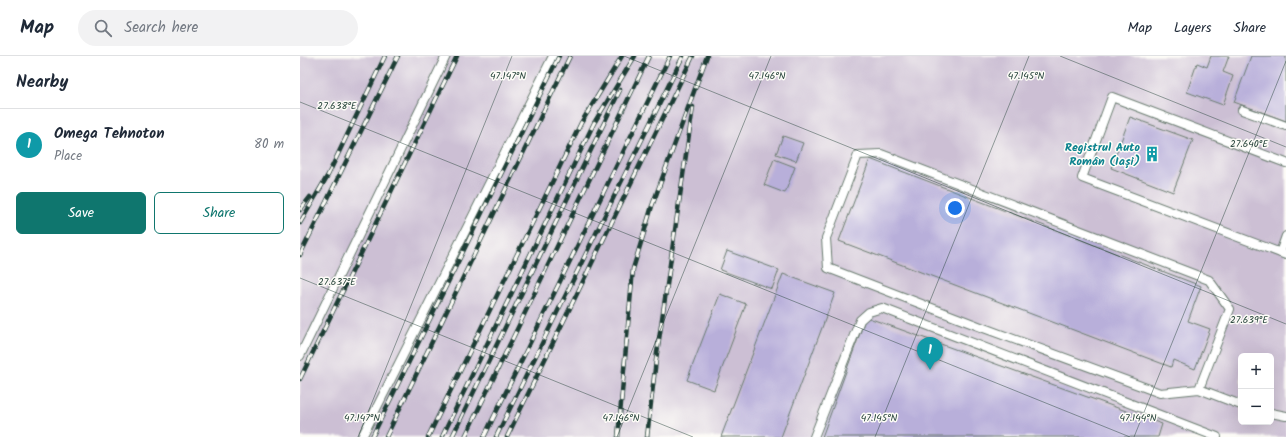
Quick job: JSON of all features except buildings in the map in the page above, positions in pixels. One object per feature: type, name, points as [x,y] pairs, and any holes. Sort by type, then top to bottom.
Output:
[{"type":"lane","points":[[300,356],[446,56]]},
{"type":"lane","points":[[362,437],[553,56]]},
{"type":"lane","points":[[1286,163],[1112,98],[1082,178],[1283,254],[1286,236]]},
{"type":"lane","points":[[1242,110],[1286,126]]},
{"type":"lane","points":[[1199,389],[1230,310],[1209,280],[881,154],[858,155],[826,238],[828,268],[981,327],[1160,393],[1199,389],[1238,404]]},
{"type":"lane","points":[[814,437],[860,320],[869,312],[882,308],[1216,437]]},
{"type":"lane","points":[[1274,414],[1286,416]]},
{"type":"shaded area","points":[[300,56],[1286,56],[1286,437],[300,437]]},
{"type":"railway","points":[[300,223],[328,175],[385,56]]},
{"type":"railway","points":[[300,255],[398,56]]},
{"type":"railway","points":[[300,379],[457,56]]},
{"type":"railway","points":[[372,437],[559,56]]},
{"type":"railway","points":[[386,437],[570,56]]},
{"type":"railway","points":[[428,437],[581,123],[622,56]]},
{"type":"railway","points":[[442,437],[594,123],[635,56]]},
{"type":"railway","points":[[465,437],[649,56]]},
{"type":"railway","points":[[484,437],[670,56]]},
{"type":"railway","points":[[496,437],[683,56]]},
{"type":"railway","points":[[507,437],[693,56]]},
{"type":"railway","points":[[618,437],[633,269],[652,206],[707,56]]},
{"type":"railway","points":[[452,437],[620,90]]},
{"type":"railway","points":[[647,437],[656,360],[693,107]]},
{"type":"railway","points":[[300,210],[310,197]]},
{"type":"place","name":"Registrul Auto Român (Iași)","points":[[1152,154]]},
{"type":"place","name":"Omega Tehnoton","points":[[930,370]]}]
